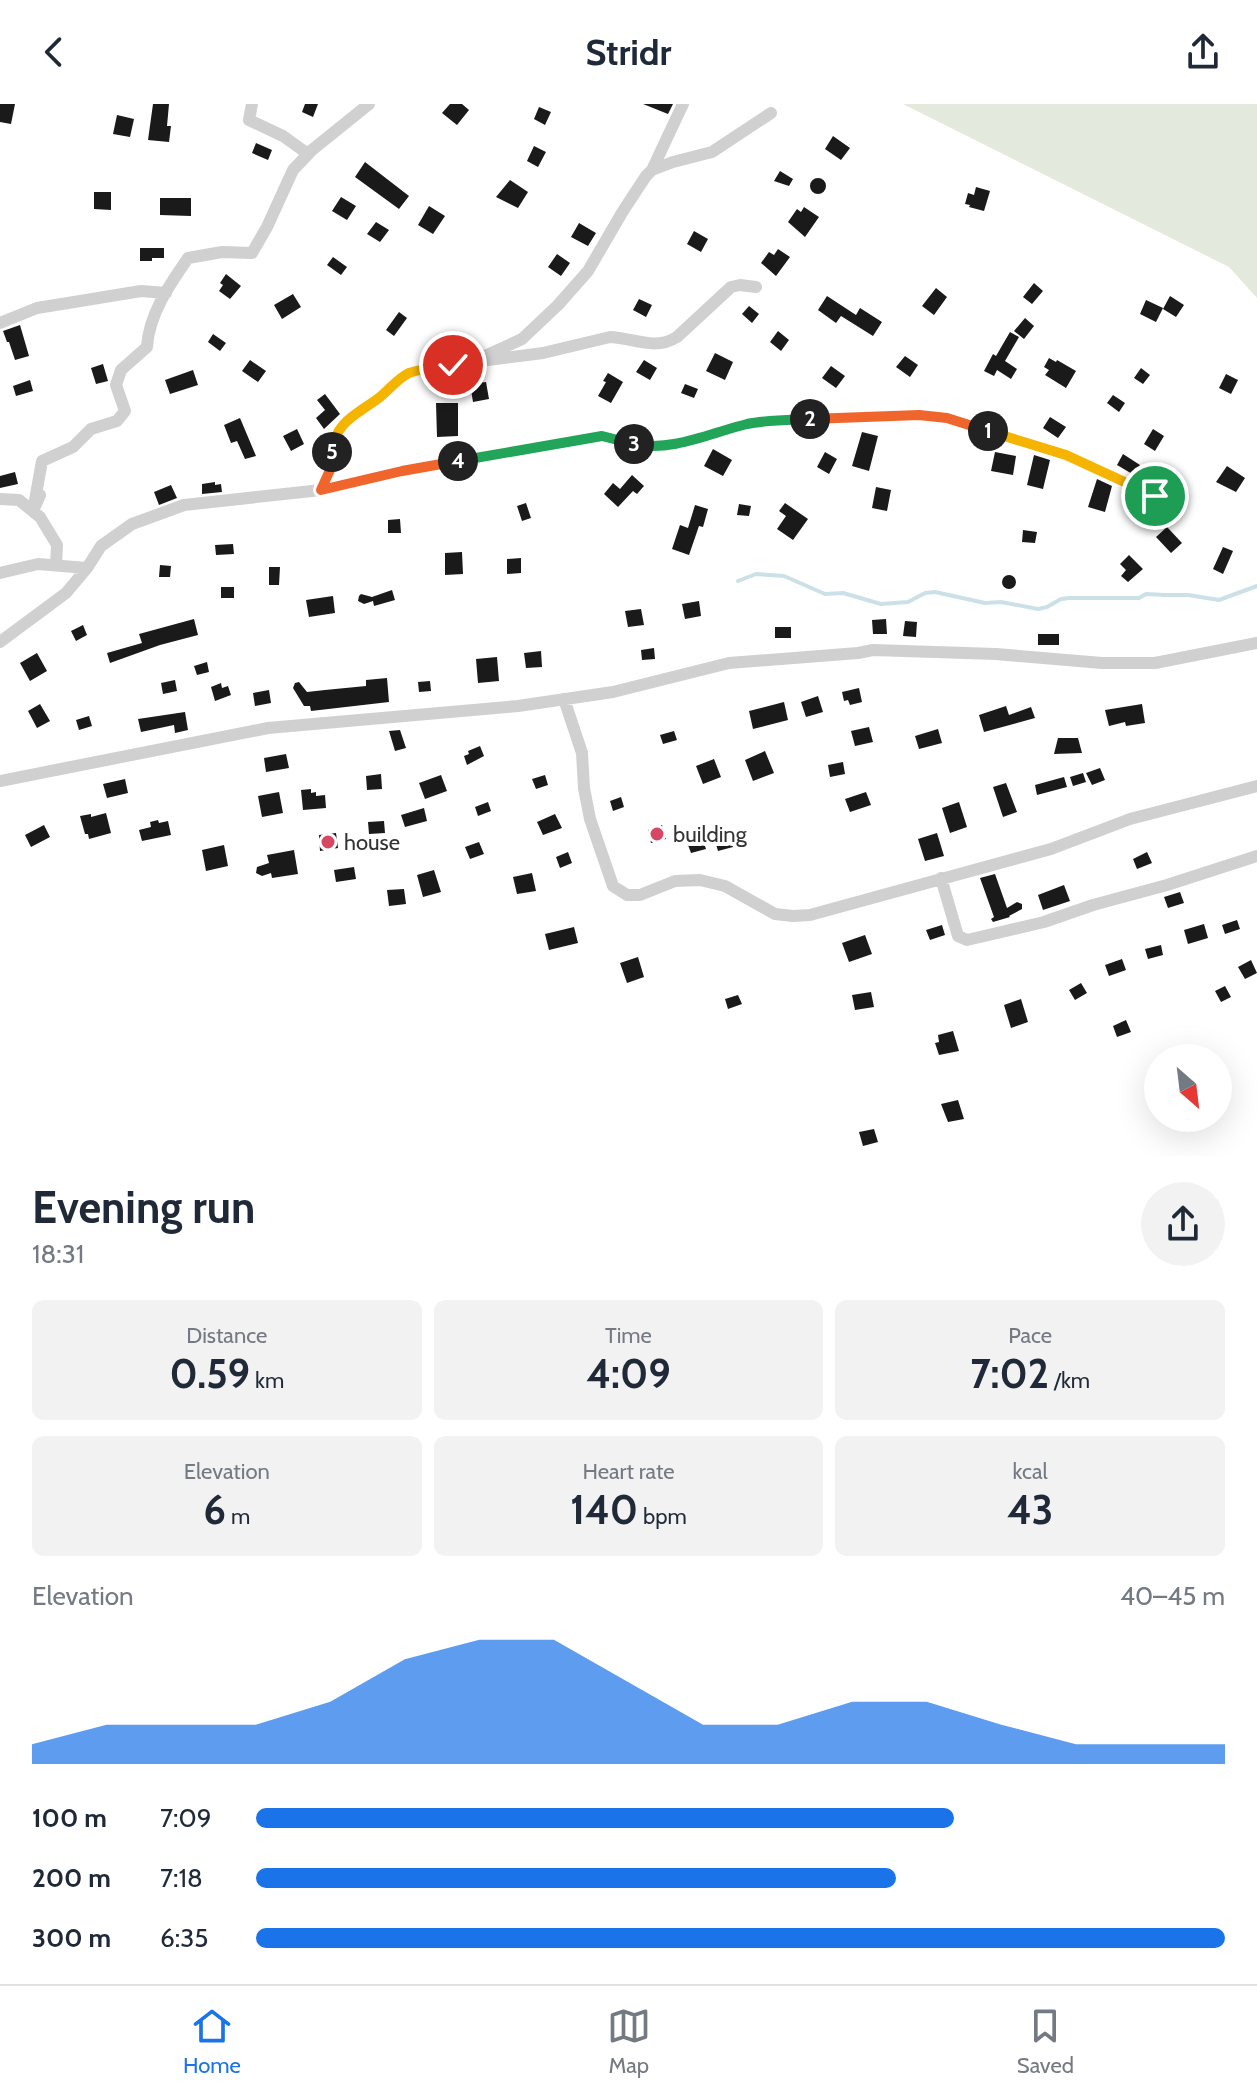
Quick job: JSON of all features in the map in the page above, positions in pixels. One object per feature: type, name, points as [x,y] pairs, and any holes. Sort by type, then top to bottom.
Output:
[{"type":"street","points":[[252,104],[249,120],[283,136],[308,154]]},
{"type":"street","points":[[33,511],[42,461],[73,447],[91,429],[117,421],[125,411],[116,385],[121,370],[147,347],[148,334],[166,293],[188,258],[222,252],[252,253],[293,170],[369,104]]},
{"type":"street","points":[[474,361],[522,339],[577,285],[652,170],[683,104]]},
{"type":"street","points":[[652,170],[712,152],[771,113]]},
{"type":"street","points":[[321,490],[330,470],[336,433],[344,422],[408,374],[422,369],[543,353],[610,337],[645,344],[669,343],[731,287],[756,287]]},
{"type":"street","points":[[0,323],[52,305],[141,291],[166,293]]},
{"type":"street","points":[[0,642],[66,593],[101,546],[132,524],[184,505],[321,490],[402,471],[602,436],[649,447],[682,442],[750,424],[831,417],[919,415],[947,418],[1066,455],[1155,496]]},
{"type":"street","points":[[33,511],[40,495]]},
{"type":"street","points":[[0,499],[19,500],[40,517],[57,545],[56,565]]},
{"type":"street","points":[[0,573],[38,564],[87,568]]},
{"type":"street","points":[[0,781],[268,728],[518,706],[613,692],[729,663],[873,650],[1007,655],[1102,663],[1155,663],[1257,643]]},
{"type":"street","points":[[564,699],[582,753],[590,819],[613,886],[627,895],[640,895],[675,881],[700,880],[725,886],[775,914],[810,915],[1051,849],[1130,819],[1257,786]]},
{"type":"street","points":[[941,878],[958,936],[967,940],[1044,922],[1257,856]]},
{"type":"shaded area","points":[[903,104],[1257,104],[1257,298],[1229,267]]},
{"type":"building","points":[[0,104],[15,104],[11,124],[0,122]]},
{"type":"building","points":[[153,104],[169,104],[169,142],[148,140]]},
{"type":"building","points":[[305,104],[318,104],[313,117],[302,112]]},
{"type":"building","points":[[450,104],[462,104],[469,110],[457,125],[442,113]]},
{"type":"building","points":[[643,104],[673,104],[668,114]]},
{"type":"building","points":[[539,107],[551,112],[545,125],[534,119]]},
{"type":"building","points":[[117,115],[134,119],[130,137],[113,134]]},
{"type":"building","points":[[833,136],[850,148],[841,160],[825,149]]},
{"type":"building","points":[[256,143],[272,150],[268,160],[252,153]]},
{"type":"building","points":[[534,146],[546,152],[538,167],[527,161]]},
{"type":"building","points":[[365,162],[409,196],[399,209],[355,177]]},
{"type":"building","points":[[780,171],[793,179],[789,186],[774,181]]},
{"type":"building","points":[[818,178],[824,180],[824,192],[818,194],[812,192],[810,186],[812,180]]},
{"type":"building","points":[[510,180],[528,192],[518,208],[496,197]]},
{"type":"building","points":[[976,187],[990,191],[984,211],[965,204],[968,193],[974,195]]},
{"type":"building","points":[[94,192],[111,192],[111,210],[94,209]]},
{"type":"building","points":[[341,197],[356,206],[347,220],[332,211]]},
{"type":"building","points":[[160,198],[191,198],[191,216],[160,215]]},
{"type":"building","points":[[429,206],[445,216],[433,234],[418,225]]},
{"type":"building","points":[[804,207],[819,217],[805,237],[788,222],[797,209],[801,212]]},
{"type":"building","points":[[376,222],[389,230],[380,242],[367,234]]},
{"type":"building","points":[[579,223],[596,233],[588,246],[571,237]]},
{"type":"building","points":[[694,231],[708,239],[701,252],[687,244]]},
{"type":"building","points":[[140,248],[164,248],[164,258],[140,261]]},
{"type":"building","points":[[778,249],[790,257],[776,276],[761,263],[769,252],[774,255]]},
{"type":"building","points":[[557,254],[570,263],[561,276],[548,267]]},
{"type":"building","points":[[333,257],[347,267],[341,275],[327,265]]},
{"type":"building","points":[[226,274],[241,286],[230,299],[219,291]]},
{"type":"building","points":[[1034,283],[1043,291],[1032,304],[1023,297]]},
{"type":"building","points":[[936,288],[947,297],[934,315],[922,306]]},
{"type":"building","points":[[293,294],[301,307],[282,319],[274,305]]},
{"type":"building","points":[[827,296],[856,315],[860,308],[882,322],[873,336],[841,316],[836,323],[818,310]]},
{"type":"building","points":[[1170,296],[1184,305],[1176,317],[1163,309]]},
{"type":"building","points":[[639,299],[652,305],[646,317],[633,310]]},
{"type":"building","points":[[1146,300],[1163,308],[1156,322],[1140,314]]},
{"type":"building","points":[[749,306],[759,314],[752,323],[742,314]]},
{"type":"building","points":[[399,312],[407,318],[394,336],[386,330]]},
{"type":"building","points":[[1025,318],[1034,326],[1024,339],[1014,331]]},
{"type":"building","points":[[20,325],[29,356],[15,360],[3,331]]},
{"type":"building","points":[[778,331],[789,340],[781,351],[770,342]]},
{"type":"building","points":[[1010,332],[1019,337],[1005,361],[1017,369],[1011,379],[997,370],[994,376],[984,371]]},
{"type":"building","points":[[213,334],[226,343],[220,351],[208,342]]},
{"type":"building","points":[[715,353],[733,362],[725,380],[706,371]]},
{"type":"building","points":[[905,356],[918,365],[910,377],[896,367]]},
{"type":"building","points":[[1049,358],[1076,371],[1066,388],[1045,375],[1049,370],[1044,367]]},
{"type":"building","points":[[250,360],[266,371],[258,382],[242,371]]},
{"type":"building","points":[[644,360],[657,368],[650,380],[636,372]]},
{"type":"building","points":[[103,364],[108,381],[96,384],[91,368]]},
{"type":"building","points":[[831,366],[845,376],[836,388],[822,378]]},
{"type":"building","points":[[1141,368],[1150,375],[1143,384],[1134,378]]},
{"type":"building","points":[[193,370],[198,385],[170,394],[165,380]]},
{"type":"building","points":[[608,373],[623,382],[611,403],[598,396]]},
{"type":"building","points":[[1226,374],[1238,380],[1231,394],[1219,388]]},
{"type":"building","points":[[30,380],[33,391],[16,396],[13,386]]},
{"type":"building","points":[[486,382],[489,399],[473,402],[470,384]]},
{"type":"building","points":[[685,384],[698,389],[694,398],[681,393]]},
{"type":"building","points":[[325,394],[340,414],[324,429],[316,418],[325,410],[317,400]]},
{"type":"building","points":[[1113,395],[1125,403],[1119,412],[1107,403]]},
{"type":"building","points":[[436,403],[458,403],[458,436],[437,437]]},
{"type":"building","points":[[1050,417],[1066,427],[1058,438],[1043,428]]},
{"type":"building","points":[[240,418],[256,456],[245,459],[237,441],[231,443],[224,425]]},
{"type":"building","points":[[297,429],[304,444],[291,451],[283,436]]},
{"type":"building","points":[[1153,429],[1164,436],[1155,451],[1144,444]]},
{"type":"building","points":[[862,432],[878,436],[869,471],[852,466]]},
{"type":"building","points":[[713,449],[732,460],[723,476],[704,466]]},
{"type":"building","points":[[825,452],[837,459],[829,474],[817,467]]},
{"type":"building","points":[[995,452],[1016,456],[1013,475],[991,471]]},
{"type":"building","points":[[1123,454],[1140,465],[1134,475],[1117,465]]},
{"type":"building","points":[[1034,455],[1050,460],[1043,489],[1027,485]]},
{"type":"building","points":[[1227,466],[1245,478],[1236,492],[1216,482]]},
{"type":"building","points":[[15,472],[18,484],[0,488],[0,476]]},
{"type":"building","points":[[632,475],[644,486],[637,494],[633,491],[618,507],[604,494],[613,483],[620,489]]},
{"type":"building","points":[[1097,479],[1112,486],[1105,512],[1088,507]]},
{"type":"building","points":[[215,482],[215,485],[221,484],[222,492],[202,494],[202,484]]},
{"type":"building","points":[[171,485],[177,498],[159,505],[154,492]]},
{"type":"building","points":[[876,487],[891,490],[887,511],[872,508]]},
{"type":"building","points":[[1144,501],[1161,510],[1154,517],[1140,505]]},
{"type":"building","points":[[526,503],[531,518],[522,521],[517,506]]},
{"type":"building","points":[[785,503],[808,519],[793,540],[777,529],[786,516],[779,511]]},
{"type":"building","points":[[739,504],[751,506],[749,516],[737,515]]},
{"type":"building","points":[[695,505],[708,509],[689,555],[672,549],[680,525],[688,528]]},
{"type":"building","points":[[400,519],[401,533],[388,533],[388,520]]},
{"type":"building","points":[[1167,527],[1182,543],[1171,553],[1156,537]]},
{"type":"building","points":[[1023,530],[1037,532],[1035,543],[1022,542]]},
{"type":"building","points":[[233,544],[234,554],[216,555],[215,545]]},
{"type":"building","points":[[1223,547],[1233,551],[1223,574],[1213,569]]},
{"type":"building","points":[[462,552],[463,574],[445,575],[445,553]]},
{"type":"building","points":[[1129,555],[1143,569],[1128,582],[1121,576],[1126,570],[1120,564]]},
{"type":"building","points":[[521,558],[521,573],[507,574],[507,559]]},
{"type":"building","points":[[160,565],[171,566],[170,577],[159,577]]},
{"type":"building","points":[[269,567],[280,567],[279,585],[269,585]]},
{"type":"building","points":[[1009,575],[1016,582],[1009,589],[1002,582]]},
{"type":"building","points":[[221,587],[234,587],[234,598],[221,598]]},
{"type":"building","points":[[392,590],[395,600],[374,606],[373,601],[364,604],[358,601],[361,594],[372,597]]},
{"type":"building","points":[[333,596],[335,613],[309,617],[306,600]]},
{"type":"building","points":[[699,601],[701,616],[685,619],[682,604]]},
{"type":"building","points":[[641,609],[644,625],[628,627],[625,611]]},
{"type":"building","points":[[194,619],[198,635],[110,663],[107,653],[142,643],[139,634]]},
{"type":"building","points":[[886,619],[887,634],[873,634],[872,620]]},
{"type":"building","points":[[905,621],[917,622],[916,637],[903,636]]},
{"type":"building","points":[[83,625],[87,635],[76,641],[71,631]]},
{"type":"building","points":[[775,627],[791,627],[791,638],[775,638]]},
{"type":"building","points":[[1038,634],[1059,634],[1059,645],[1038,645]]},
{"type":"building","points":[[654,648],[655,659],[642,660],[641,650]]},
{"type":"building","points":[[541,651],[542,667],[526,668],[524,653]]},
{"type":"building","points":[[37,653],[47,671],[30,681],[20,663]]},
{"type":"building","points":[[497,657],[499,681],[478,683],[476,659]]},
{"type":"building","points":[[207,662],[209,672],[197,675],[194,666]]},
{"type":"building","points":[[387,678],[389,702],[311,711],[310,706],[304,706],[293,688],[299,682],[307,692],[366,686],[366,680]]},
{"type":"building","points":[[175,680],[177,691],[163,694],[161,683]]},
{"type":"building","points":[[430,681],[431,691],[419,692],[418,682]]},
{"type":"building","points":[[221,683],[222,688],[228,686],[231,695],[215,701],[211,687]]},
{"type":"building","points":[[859,688],[862,702],[850,705],[848,700],[844,701],[842,692]]},
{"type":"building","points":[[269,690],[271,703],[255,706],[253,693]]},
{"type":"building","points":[[818,696],[823,712],[806,717],[801,702]]},
{"type":"building","points":[[784,702],[788,720],[753,729],[749,711]]},
{"type":"building","points":[[40,704],[50,721],[37,728],[28,711]]},
{"type":"building","points":[[1142,704],[1145,723],[1126,726],[1125,722],[1109,726],[1105,710]]},
{"type":"building","points":[[1006,706],[1009,715],[1031,707],[1035,718],[984,732],[979,715]]},
{"type":"building","points":[[185,712],[188,730],[175,733],[174,725],[141,732],[138,719]]},
{"type":"building","points":[[89,716],[92,726],[79,730],[76,720]]},
{"type":"building","points":[[869,727],[873,742],[855,746],[851,731]]},
{"type":"building","points":[[938,729],[942,743],[919,749],[915,736]]},
{"type":"building","points":[[400,730],[406,748],[395,751],[389,731]]},
{"type":"building","points":[[674,731],[677,740],[663,744],[660,735]]},
{"type":"building","points":[[1058,738],[1078,738],[1082,753],[1054,754]]},
{"type":"building","points":[[480,746],[484,756],[467,765],[464,756]]},
{"type":"building","points":[[765,751],[774,773],[753,781],[745,760]]},
{"type":"building","points":[[286,754],[289,768],[266,772],[264,758]]},
{"type":"building","points":[[714,759],[721,777],[703,784],[696,766]]},
{"type":"building","points":[[843,762],[845,774],[830,777],[828,765]]},
{"type":"building","points":[[1100,768],[1105,780],[1092,785],[1086,773]]},
{"type":"building","points":[[1083,773],[1086,782],[1073,786],[1070,777]]},
{"type":"building","points":[[381,774],[382,789],[367,790],[366,776]]},
{"type":"building","points":[[441,775],[447,791],[425,799],[419,783]]},
{"type":"building","points":[[545,775],[548,785],[536,789],[532,779]]},
{"type":"building","points":[[1064,777],[1067,787],[1037,795],[1035,785]]},
{"type":"building","points":[[125,779],[128,793],[107,798],[103,784]]},
{"type":"building","points":[[1006,783],[1017,812],[1003,817],[993,787]]},
{"type":"building","points":[[311,789],[316,796],[325,795],[326,808],[303,810],[301,790]]},
{"type":"building","points":[[279,792],[283,813],[262,817],[258,796]]},
{"type":"building","points":[[866,792],[871,805],[850,812],[845,799]]},
{"type":"building","points":[[621,797],[624,807],[613,811],[610,801]]},
{"type":"building","points":[[488,802],[491,811],[478,816],[475,807]]},
{"type":"building","points":[[959,802],[967,827],[950,833],[942,808]]},
{"type":"building","points":[[424,808],[427,821],[405,827],[401,815]]},
{"type":"building","points":[[106,813],[111,833],[89,839],[80,816]]},
{"type":"building","points":[[555,814],[562,828],[543,835],[537,822]]},
{"type":"building","points":[[158,820],[159,823],[168,821],[171,835],[142,841],[139,830],[151,827],[150,822]]},
{"type":"building","name":"house","points":[[384,821],[385,833],[369,834],[368,822]]},
{"type":"building","points":[[44,825],[50,837],[31,847],[25,835]]},
{"type":"building","name":"building","points":[[662,825],[666,839],[651,843],[648,830]]},
{"type":"building","name":"house","points":[[336,833],[338,848],[320,851],[319,835]]},
{"type":"building","points":[[937,833],[944,856],[925,861],[918,839]]},
{"type":"building","points":[[731,837],[733,847],[718,851],[715,841]]},
{"type":"building","points":[[703,840],[706,849],[691,853],[688,845]]},
{"type":"building","points":[[479,842],[484,854],[470,859],[465,847]]},
{"type":"building","points":[[224,845],[228,866],[206,871],[202,850]]},
{"type":"building","points":[[294,850],[298,874],[272,878],[271,873],[262,876],[256,873],[257,867],[269,863],[267,855]]},
{"type":"building","points":[[568,852],[572,863],[560,868],[556,857]]},
{"type":"building","points":[[1147,852],[1152,863],[1137,869],[1133,859]]},
{"type":"building","points":[[354,867],[356,879],[336,882],[334,870]]},
{"type":"building","points":[[434,870],[441,892],[423,897],[417,875]]},
{"type":"building","points":[[532,873],[536,891],[517,894],[513,877]]},
{"type":"building","points":[[995,874],[1007,908],[1017,902],[1022,904],[1022,909],[993,922],[980,878]]},
{"type":"building","points":[[1064,885],[1070,901],[1043,910],[1038,895]]},
{"type":"building","points":[[404,889],[406,904],[389,906],[387,890]]},
{"type":"building","points":[[1180,892],[1184,903],[1168,908],[1164,897]]},
{"type":"building","points":[[1237,920],[1240,929],[1225,934],[1222,925]]},
{"type":"building","points":[[1204,924],[1208,938],[1188,944],[1184,930]]},
{"type":"building","points":[[942,925],[945,935],[930,940],[926,930]]},
{"type":"building","points":[[574,927],[578,943],[549,950],[545,934]]},
{"type":"building","points":[[865,935],[872,954],[849,962],[842,943]]},
{"type":"building","points":[[1161,945],[1163,955],[1148,959],[1145,949]]},
{"type":"building","points":[[638,957],[644,977],[627,983],[620,963]]},
{"type":"building","points":[[1122,959],[1126,970],[1109,976],[1105,965]]},
{"type":"building","points":[[1251,960],[1257,973],[1245,979],[1238,967]]},
{"type":"building","points":[[1081,983],[1087,993],[1075,1000],[1069,990]]},
{"type":"building","points":[[1225,986],[1231,997],[1221,1002],[1215,991]]},
{"type":"building","points":[[871,992],[874,1007],[855,1010],[852,995]]},
{"type":"building","points":[[738,995],[742,1004],[728,1009],[725,999]]},
{"type":"building","points":[[1021,999],[1028,1022],[1011,1028],[1004,1005]]},
{"type":"building","points":[[1126,1020],[1131,1032],[1117,1037],[1113,1026]]},
{"type":"building","points":[[953,1031],[959,1051],[939,1055],[935,1043],[939,1042],[938,1035]]},
{"type":"building","points":[[958,1100],[964,1119],[948,1122],[941,1104]]},
{"type":"building","points":[[874,1129],[878,1142],[863,1146],[859,1132]]},
{"type":"waterway","points":[[738,581],[756,574],[784,576],[825,594],[843,593],[881,604],[908,602],[925,593],[935,592],[985,603],[1001,602],[1038,609],[1061,599],[1139,598],[1146,594],[1188,595],[1219,600],[1257,586]]},
{"type":"place","name":"building","points":[[657,834]]},
{"type":"place","name":"house","points":[[328,842]]},
{"type":"route","points":[[453,365],[408,374],[344,422],[336,433],[330,470],[321,490],[402,471],[602,436],[649,447],[682,442],[750,424],[831,417],[919,415],[947,418],[1066,455],[1155,496]]}]
